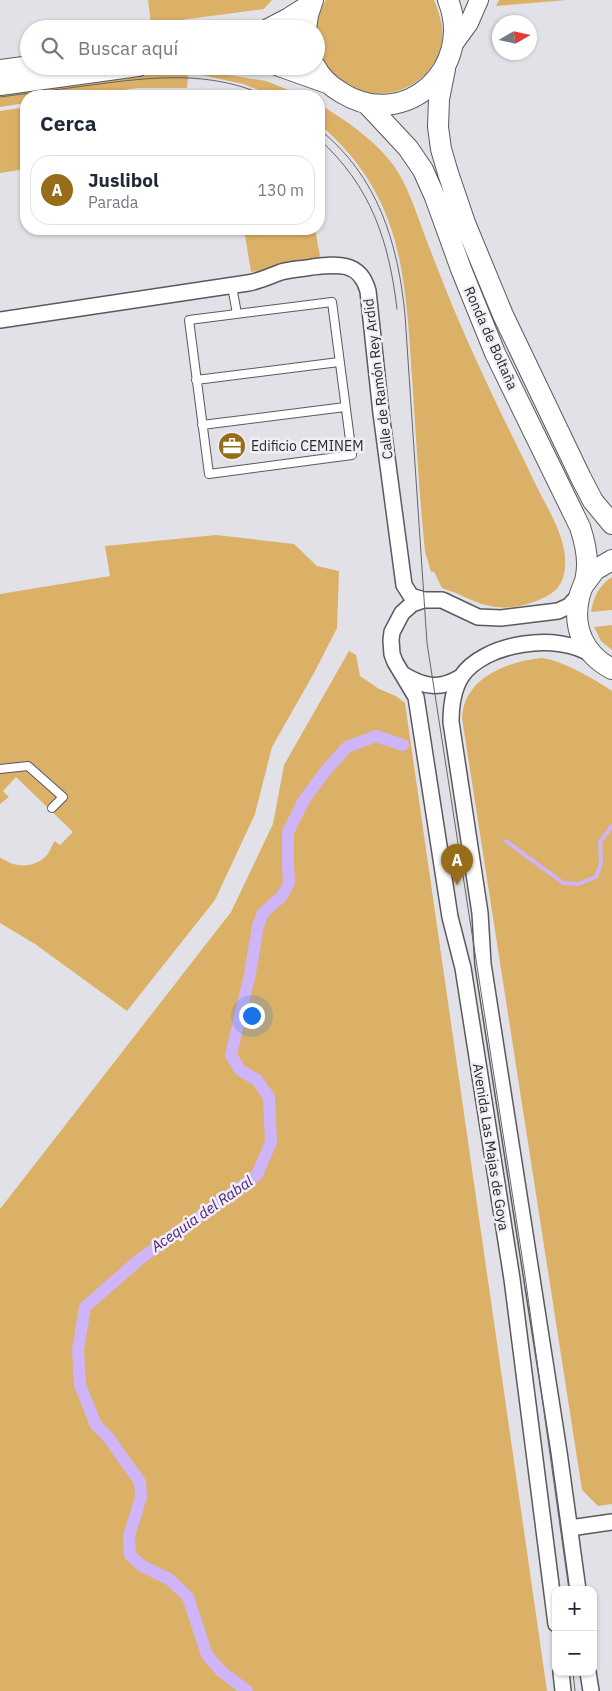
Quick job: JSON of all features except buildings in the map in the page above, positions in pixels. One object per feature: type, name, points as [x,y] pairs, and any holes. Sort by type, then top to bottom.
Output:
[{"type":"main road","name":"Ronda de Boltaña","points":[[448,0],[454,24],[453,45],[445,69],[438,113],[438,138],[448,173],[465,223],[503,315],[581,478],[593,501],[612,524]]},
{"type":"main road","points":[[285,20],[312,2]]},
{"type":"main road","points":[[308,20],[312,2]]},
{"type":"main road","points":[[0,70],[20,67]]},
{"type":"main road","points":[[305,75],[328,83],[347,96],[366,103],[390,104],[409,99],[431,84],[445,69]]},
{"type":"main road","points":[[0,85],[73,75]]},
{"type":"main road","points":[[322,75],[328,83]]},
{"type":"main road","name":"Ronda de Boltaña","points":[[366,103],[408,148],[427,179],[495,353],[580,527],[587,562],[586,577],[581,591],[577,619],[580,634],[582,642],[592,655],[612,669]]},
{"type":"main road","points":[[581,591],[595,570],[612,560]]},
{"type":"street","points":[[453,45],[469,23],[479,0]]},
{"type":"street","name":"Calle de Ramón Rey Ardid","points":[[0,320],[232,286],[256,282],[286,272],[336,265],[344,266],[356,272],[366,283],[404,585],[411,596],[424,600]]},
{"type":"street","points":[[424,600],[442,600],[478,617],[501,618],[558,611],[569,606],[581,591]]},
{"type":"street","name":"Avenida Las Majas de Goya","points":[[424,600],[412,604],[402,613],[392,632],[392,654],[398,668],[416,697],[450,916],[465,978],[512,1279],[552,1593]]},
{"type":"street","name":"Avenida Las Majas de Goya","points":[[404,675],[421,684],[433,686],[448,683],[461,677],[483,657],[493,652],[516,646],[550,642],[578,647],[592,655]]},
{"type":"street","name":"Avenida Las Majas de Goya","points":[[461,677],[452,705],[452,730],[480,913],[483,964],[577,1586]]},
{"type":"street","points":[[570,1528],[612,1522]]},
{"type":"street","points":[[561,1676],[563,1691]]},
{"type":"street","points":[[589,1676],[591,1691]]},
{"type":"lane","points":[[232,286],[236,314]]},
{"type":"lane","points":[[332,302],[339,362],[352,455],[208,474],[188,320],[332,302]]},
{"type":"lane","points":[[196,380],[339,362]]},
{"type":"lane","points":[[202,425],[345,407]]},
{"type":"lane","points":[[0,770],[28,766],[62,797],[52,808]]},
{"type":"shaded area","points":[[148,0],[272,0],[264,9],[181,20],[150,20]]},
{"type":"shaded area","points":[[326,0],[434,0],[442,25],[442,41],[437,57],[429,71],[403,89],[388,93],[372,93],[357,90],[342,82],[325,62],[325,20],[318,20]]},
{"type":"shaded area","points":[[499,0],[567,0],[496,6]]},
{"type":"shaded area","points":[[120,75],[188,75],[187,88],[20,90],[20,104],[0,107],[0,92]]},
{"type":"shaded area","points":[[201,75],[228,75],[266,81],[289,90],[259,90],[243,84]]},
{"type":"shaded area","points":[[20,108],[20,170],[0,173],[0,111]]},
{"type":"shaded area","points":[[325,108],[369,139],[399,173],[410,196],[468,343],[558,529],[565,553],[563,578],[554,592],[539,600],[506,607],[487,605],[442,588],[434,572],[431,572],[425,551],[402,271],[394,239],[383,208],[368,179],[347,151],[325,130]]},
{"type":"shaded area","points":[[245,235],[316,235],[320,256],[314,264],[251,272]]},
{"type":"shaded area","points":[[216,535],[294,544],[317,566],[339,571],[337,628],[272,747],[255,814],[215,900],[127,1011],[35,944],[0,923],[0,857],[18,865],[36,863],[47,855],[55,841],[60,845],[73,832],[16,777],[3,791],[9,797],[0,804],[0,594],[110,576],[105,546]]},
{"type":"shaded area","points":[[612,577],[612,610],[591,612],[597,592]]},
{"type":"shaded area","points":[[612,625],[612,650],[601,641],[594,627]]},
{"type":"shaded area","points":[[349,651],[356,655],[360,676],[405,703],[547,1691],[0,1691],[0,1209],[231,912],[273,824],[284,765]]},
{"type":"shaded area","points":[[541,658],[568,666],[612,691],[612,1504],[598,1506],[582,1490],[462,718],[470,692],[489,674],[514,663]]},
{"type":"waterway","name":"Acequia del Rabal","points":[[247,1691],[221,1671],[207,1655],[188,1597],[169,1579],[142,1566],[130,1555],[129,1536],[141,1497],[140,1482],[108,1437],[96,1425],[80,1385],[78,1350],[85,1307],[140,1259],[257,1175],[271,1142],[269,1097],[257,1080],[240,1070],[231,1055],[250,974],[258,926],[263,913],[282,896],[289,883],[288,832],[304,800],[327,769],[347,747],[376,736],[403,745]]},
{"type":"waterway","points":[[506,841],[563,883],[578,884],[596,877],[601,863],[600,842],[612,826]]},
{"type":"tram line","points":[[53,90],[158,78],[202,79],[224,82],[250,90]]},
{"type":"tram line","points":[[0,97],[20,94]]},
{"type":"tram line","points":[[325,135],[356,168],[382,213],[397,262],[402,288],[427,643],[525,1276],[568,1586]]},
{"type":"tram line","points":[[325,145],[352,176],[374,216],[389,260],[397,309]]},
{"type":"tram line","points":[[573,1676],[575,1691]]},
{"type":"place","name":"Edificio CEMINEM","points":[[232,446]]},
{"type":"place","name":"Juslibol","points":[[457,885]]}]
